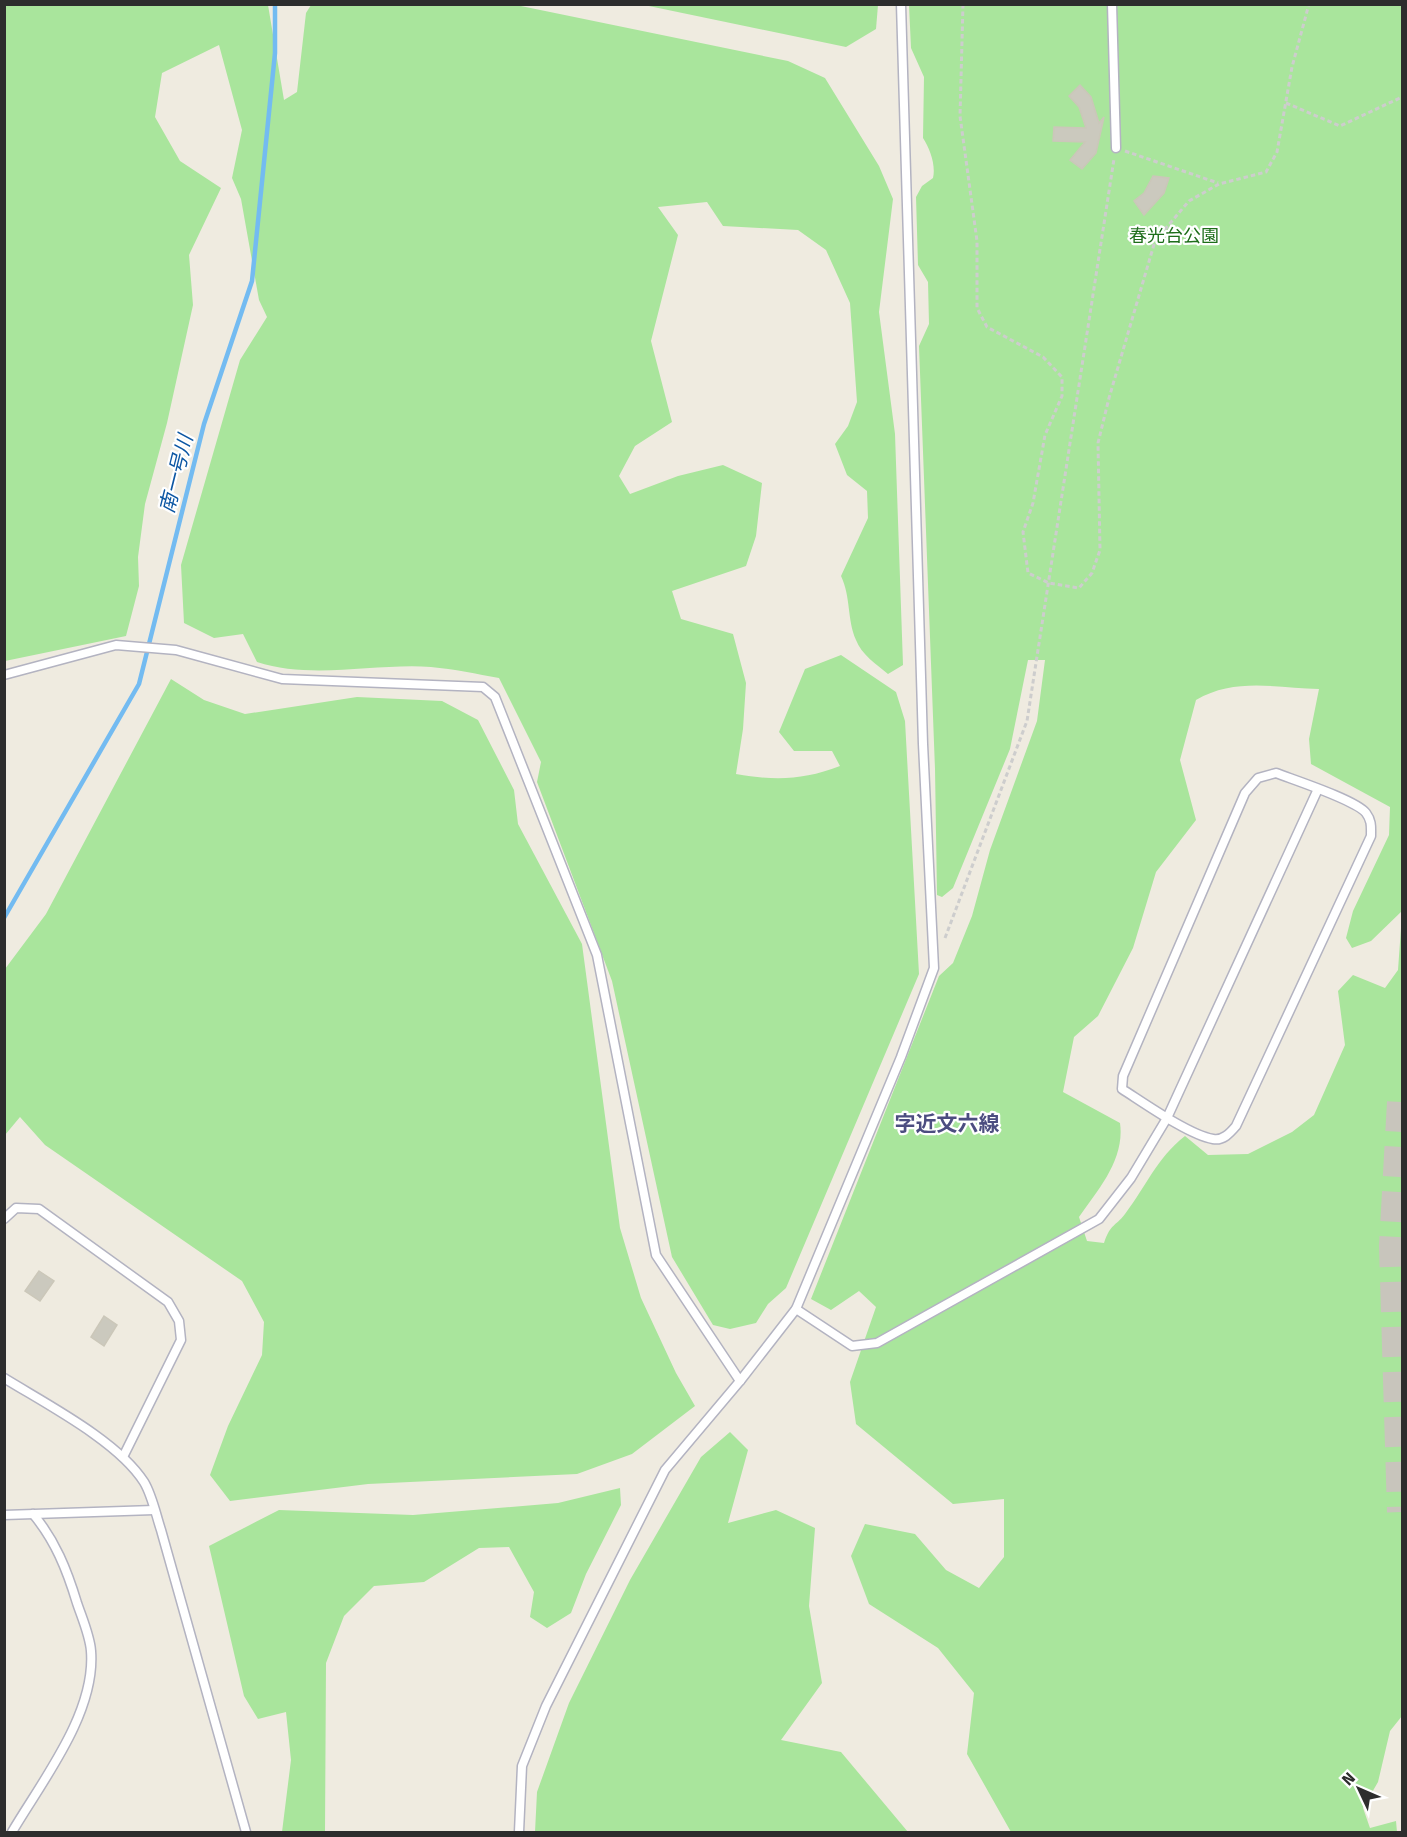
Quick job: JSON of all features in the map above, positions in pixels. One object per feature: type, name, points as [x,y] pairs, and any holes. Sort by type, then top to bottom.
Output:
[{"type":"lane","points":[[519,1833],[522,1766],[546,1706],[665,1470],[740,1381],[796,1309],[901,1057],[934,968],[923,744],[901,4]]},
{"type":"lane","points":[[1112,4],[1116,147]]},
{"type":"lane","points":[[4,675],[116,645],[176,650],[282,679],[483,687],[495,697],[597,955],[656,1255],[740,1381]]},
{"type":"lane","points":[[1276,773],[1318,789],[1365,811],[1371,821],[1371,836],[1236,1126],[1228,1136],[1214,1139],[1167,1118],[1122,1089],[1123,1076],[1245,793],[1258,778],[1276,773]]},
{"type":"lane","points":[[796,1309],[852,1346],[877,1343],[1099,1219],[1131,1178],[1167,1118],[1318,789]]},
{"type":"lane","points":[[4,1220],[16,1208],[39,1209],[168,1302],[179,1321],[181,1340],[123,1457]]},
{"type":"lane","points":[[4,1377],[86,1429],[123,1457],[145,1483],[246,1833]]},
{"type":"lane","points":[[4,1515],[154,1510]]},
{"type":"lane","points":[[12,1833],[66,1742],[88,1694],[91,1650],[70,1580],[50,1534],[33,1514]]},
{"type":"path","points":[[963,4],[960,116],[977,241],[977,308],[987,327],[1043,357],[1062,377],[1062,396],[1045,435],[1033,503],[1023,532],[1028,573],[1049,583],[1079,588],[1092,573],[1100,550],[1098,443],[1155,241],[1190,201],[1219,184],[1266,172],[1277,152],[1292,67],[1309,4]]},
{"type":"path","points":[[1287,103],[1340,126],[1402,97]]},
{"type":"path","points":[[942,946],[1027,721],[1116,147],[1219,184]]},
{"type":"green space","points":[[5,5],[268,5],[284,100],[297,92],[306,13],[311,5],[516,5],[788,61],[825,78],[879,166],[893,199],[879,312],[895,434],[903,665],[888,674],[862,650],[851,625],[841,576],[868,518],[867,491],[847,475],[835,444],[848,426],[857,402],[850,303],[826,250],[798,230],[723,226],[707,202],[658,207],[678,235],[651,341],[672,422],[635,446],[619,476],[630,494],[678,476],[723,465],[762,483],[756,536],[746,566],[672,591],[681,619],[733,634],[746,683],[743,729],[736,774],[764,778],[789,778],[827,771],[840,766],[832,751],[794,751],[779,732],[805,669],[841,655],[896,692],[905,721],[919,974],[786,1288],[768,1304],[756,1323],[730,1329],[713,1325],[672,1257],[612,981],[537,782],[541,762],[499,678],[431,667],[300,670],[278,667],[257,662],[243,634],[214,638],[184,623],[181,565],[240,360],[267,317],[259,300],[241,199],[232,178],[242,130],[219,45],[162,73],[155,117],[180,161],[221,188],[189,255],[193,305],[167,423],[145,504],[138,557],[139,586],[126,636],[5,661]]},
{"type":"green space","points":[[644,5],[878,5],[876,29],[846,47]]},
{"type":"green space","name":"春光台公園","points":[[909,5],[1402,5],[1402,911],[1371,941],[1352,948],[1346,938],[1353,911],[1389,835],[1390,807],[1311,764],[1309,739],[1319,689],[1241,686],[1226,688],[1196,700],[1180,760],[1196,820],[1156,872],[1133,948],[1098,1016],[1074,1037],[1063,1092],[1120,1123],[1119,1149],[1109,1173],[1079,1217],[1087,1241],[1104,1243],[1111,1228],[1125,1214],[1159,1163],[1185,1136],[1208,1155],[1248,1154],[1292,1132],[1314,1115],[1345,1045],[1338,991],[1353,975],[1385,988],[1398,970],[1402,914],[1402,1716],[1390,1731],[1378,1782],[1363,1808],[1370,1828],[1396,1821],[1397,1832],[1011,1832],[967,1754],[974,1693],[938,1648],[869,1604],[851,1556],[865,1524],[915,1534],[946,1570],[979,1588],[1004,1557],[1004,1499],[953,1504],[856,1424],[850,1382],[876,1307],[859,1291],[831,1310],[811,1299],[939,976],[953,963],[972,916],[990,850],[1037,721],[1045,660],[1028,660],[1010,749],[953,888],[942,897],[937,895],[935,769],[919,346],[929,324],[928,282],[918,265],[916,197],[922,186],[933,178],[934,168],[923,138],[924,77],[911,48]]},
{"type":"green space","points":[[171,679],[204,700],[245,714],[357,697],[442,701],[478,720],[514,790],[518,824],[582,944],[620,1228],[641,1298],[676,1373],[695,1406],[632,1454],[577,1474],[368,1484],[230,1501],[210,1475],[228,1426],[262,1355],[264,1322],[242,1281],[45,1145],[20,1117],[5,1135],[5,969],[46,914]]},
{"type":"green space","points":[[730,1432],[748,1450],[728,1523],[776,1510],[815,1528],[809,1606],[822,1683],[781,1740],[841,1752],[908,1832],[535,1832],[537,1792],[569,1703],[630,1580],[701,1457]]},
{"type":"green space","points":[[620,1488],[621,1505],[586,1574],[571,1613],[547,1628],[530,1617],[534,1592],[509,1547],[479,1548],[424,1582],[374,1586],[344,1616],[326,1663],[325,1832],[282,1832],[291,1760],[286,1712],[258,1719],[244,1696],[209,1546],[279,1510],[413,1515],[558,1503]]},
{"type":"building","points":[[1080,85],[1091,97],[1099,123],[1104,117],[1096,153],[1082,169],[1070,160],[1085,142],[1053,141],[1054,127],[1086,128],[1079,107],[1069,96]]},
{"type":"building","points":[[1153,176],[1169,178],[1164,193],[1144,215],[1134,201],[1144,193]]},
{"type":"building","points":[[39,1271],[54,1281],[40,1301],[25,1291]]},
{"type":"building","points":[[104,1316],[117,1325],[104,1346],[91,1337]]},
{"type":"waterway","name":"南一号川","points":[[4,918],[139,684],[204,424],[252,281],[275,53],[275,4]]},
{"type":"tunnel","points":[[1402,1102],[1394,1246],[1402,1512]]},
{"type":"district","name":"字近文六線","points":[[947,1124]]}]
